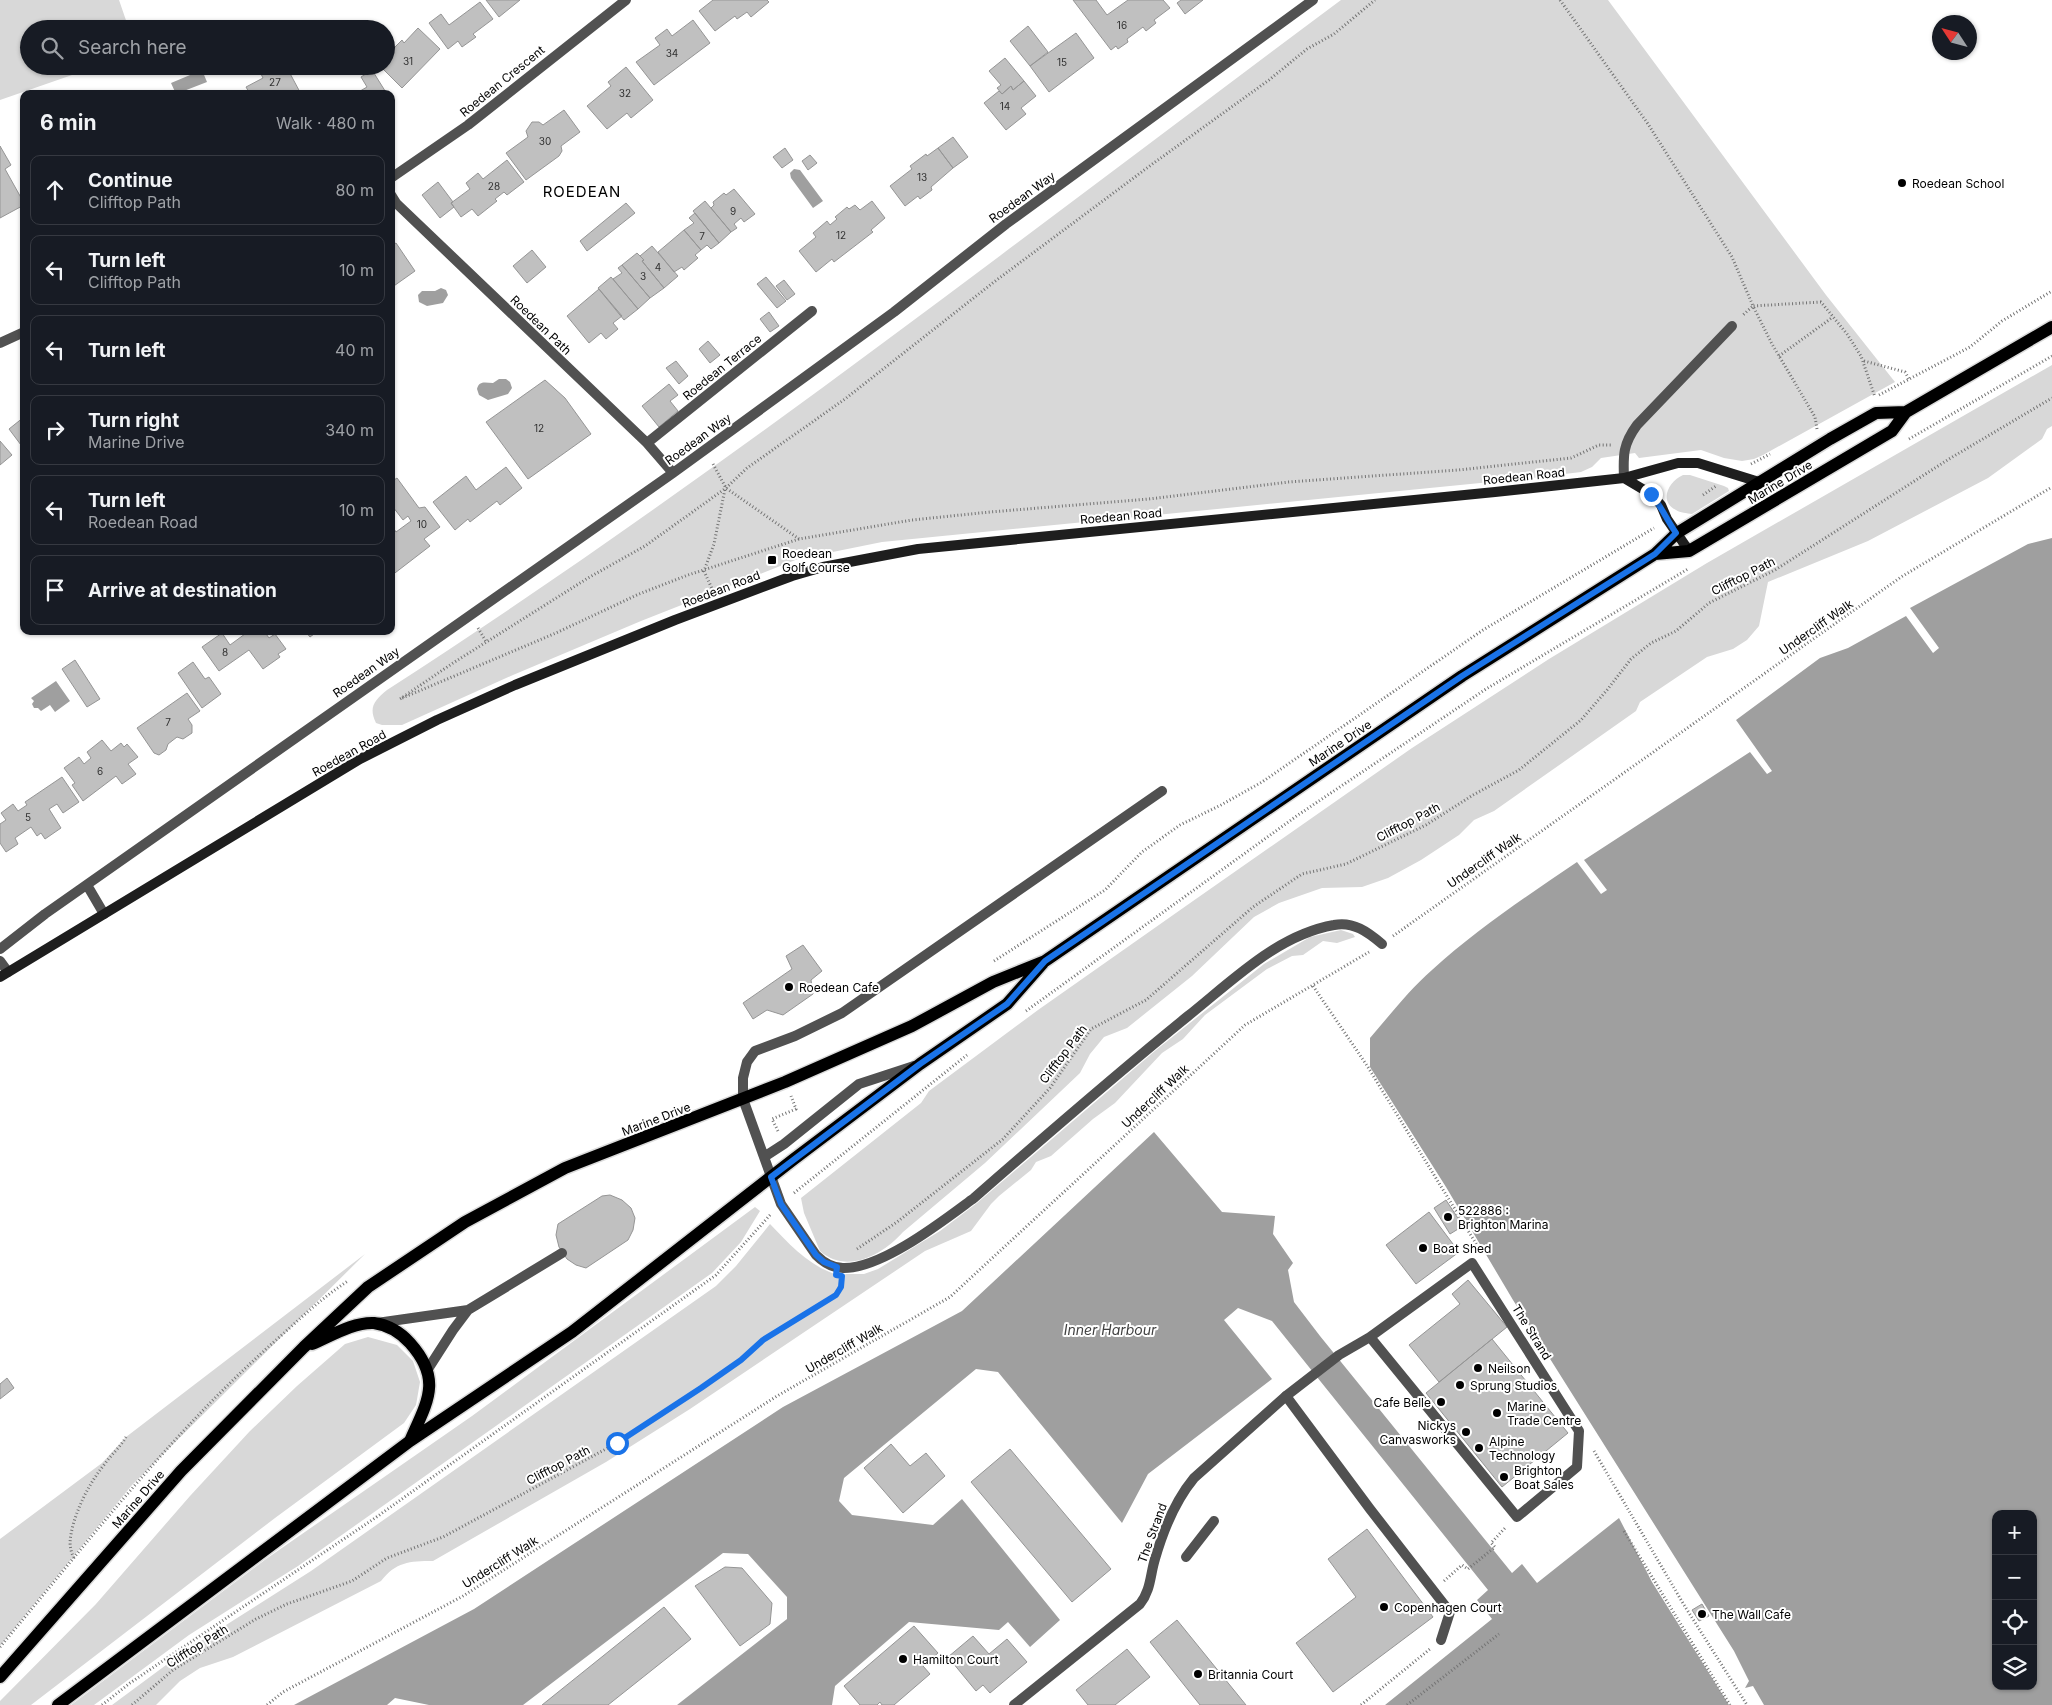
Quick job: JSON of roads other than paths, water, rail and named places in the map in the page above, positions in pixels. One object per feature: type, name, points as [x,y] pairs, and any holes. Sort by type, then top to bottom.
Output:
[{"type":"main road","name":"Marine Drive","points":[[1655,554],[1689,552],[1892,431],[1906,412],[2052,327]]},
{"type":"main road","name":"Marine Drive","points":[[0,1676],[181,1471],[304,1347],[368,1287],[465,1222],[565,1168],[743,1099],[912,1026],[993,982],[1045,961],[1462,676],[1655,554],[1676,533],[1876,413],[1906,412]]},
{"type":"main road","name":"Roedean Road","points":[[4,974],[360,759],[437,720],[515,685],[719,603],[792,576],[823,567],[918,549],[1624,478],[1678,463],[1698,463],[1759,482]]},
{"type":"main road","points":[[1624,478],[1651,494],[1661,505],[1667,519],[1689,552]]},
{"type":"main road","name":"Marine Drive","points":[[58,1705],[410,1441],[572,1332],[920,1064],[1007,1004],[1045,961]]},
{"type":"main road","name":"Marine Drive","points":[[304,1347],[356,1325],[373,1323]]},
{"type":"main road","points":[[373,1323],[393,1328],[420,1354],[428,1369]]},
{"type":"main road","name":"Marine Drive","points":[[410,1441],[427,1402],[430,1381],[428,1369]]},
{"type":"street","name":"Roedean Crescent","points":[[395,175],[460,130],[626,0]]},
{"type":"street","name":"Roedean Way","points":[[0,949],[87,885],[705,450],[894,312],[1006,224],[1313,0]]},
{"type":"street","name":"Roedean Path","points":[[395,200],[647,443],[673,473]]},
{"type":"street","name":"Roedean Terrace","points":[[647,443],[812,311]]},
{"type":"street","points":[[1624,478],[1624,449],[1628,437],[1637,425],[1732,326]]},
{"type":"street","points":[[0,343],[20,334]]},
{"type":"street","points":[[1162,792],[842,1013],[795,1036],[755,1051],[747,1062],[743,1078],[743,1099],[781,1204],[816,1255],[824,1262],[837,1267],[856,1267],[898,1250],[948,1217],[974,1198],[1125,1067],[1275,949],[1300,936],[1342,924],[1363,930],[1382,944]]},
{"type":"street","points":[[87,885],[104,914]]},
{"type":"street","points":[[0,961],[4,974]]},
{"type":"street","points":[[764,1157],[784,1144],[860,1084],[920,1064]]},
{"type":"street","points":[[428,1369],[468,1310],[562,1253]]},
{"type":"street","name":"The Strand","points":[[1014,1705],[1143,1600],[1149,1590],[1159,1546],[1183,1491],[1194,1478],[1286,1396],[1339,1355],[1370,1337],[1472,1263],[1579,1431],[1577,1467],[1517,1517],[1370,1337]]},
{"type":"street","points":[[373,1323],[468,1310]]},
{"type":"street","points":[[1286,1396],[1432,1591],[1450,1612],[1441,1640]]},
{"type":"street","points":[[1186,1557],[1214,1521]]},
{"type":"water","points":[[190,75],[204,75],[207,82],[186,90],[174,90],[171,83]]},
{"type":"water","points":[[794,169],[800,170],[823,201],[813,208],[791,178],[790,173]]},
{"type":"water","points":[[441,288],[446,290],[448,295],[443,303],[427,306],[419,302],[418,295],[422,291],[435,291]]},
{"type":"water","points":[[499,379],[506,379],[510,382],[512,388],[508,394],[488,400],[479,395],[477,389],[479,384],[493,383]]},
{"type":"water","points":[[2052,538],[2052,1705],[1764,1705],[1753,1686],[1745,1688],[1749,1681],[1734,1651],[1513,1300],[1446,1187],[1370,1067],[1370,1038],[1415,986],[1449,955],[1503,913],[1577,862],[1601,894],[1607,890],[1584,860],[1750,752],[1767,774],[1772,771],[1736,720],[1820,658],[1848,648],[1906,616],[1933,653],[1939,648],[1910,608],[2028,544]]},
{"type":"water","points":[[56,681],[70,701],[55,712],[50,705],[41,711],[38,708],[34,708],[32,704],[34,701],[31,698]]},
{"type":"water","name":"Inner Harbour","points":[[1154,1132],[1222,1212],[1275,1216],[1273,1234],[1293,1263],[1288,1270],[1294,1302],[1512,1573],[1522,1564],[1537,1583],[1619,1518],[1652,1582],[1729,1705],[1385,1705],[1492,1619],[1477,1600],[1488,1590],[1272,1321],[1238,1308],[1224,1320],[1272,1379],[1148,1474],[1122,1523],[998,1372],[976,1369],[844,1478],[839,1501],[852,1515],[933,1525],[962,1499],[1060,1620],[1030,1647],[1008,1622],[999,1630],[909,1622],[835,1686],[832,1705],[677,1705],[787,1619],[787,1597],[748,1554],[723,1553],[523,1705],[429,1705],[395,1698],[387,1705],[294,1705],[474,1609],[783,1407],[962,1311]]},
{"type":"place","name":"Roedean School","points":[[1902,183]]},
{"type":"place","name":"Roedean Golf Course","points":[[772,560]]},
{"type":"place","name":"Roedean Cafe","points":[[789,987]]},
{"type":"place","name":"522886 : Brighton Marina","points":[[1448,1217]]},
{"type":"place","name":"Boat Shed","points":[[1423,1248]]},
{"type":"place","name":"Neilson","points":[[1478,1368]]},
{"type":"place","name":"Sprung Studios","points":[[1460,1385]]},
{"type":"place","name":"Cafe Belle","points":[[1441,1402]]},
{"type":"place","name":"Marine Trade Centre","points":[[1497,1413]]},
{"type":"place","name":"Nickys Canvasworks","points":[[1466,1432]]},
{"type":"place","name":"Alpine Technology","points":[[1479,1448]]},
{"type":"place","name":"Brighton Boat Sales","points":[[1504,1477]]},
{"type":"place","name":"Copenhagen Court","points":[[1384,1607]]},
{"type":"place","name":"The Wall Cafe","points":[[1702,1614]]},
{"type":"place","name":"Hamilton Court","points":[[903,1659]]},
{"type":"place","name":"Britannia Court","points":[[1198,1674]]},
{"type":"district","name":"ROEDEAN","points":[[582,191]]}]
